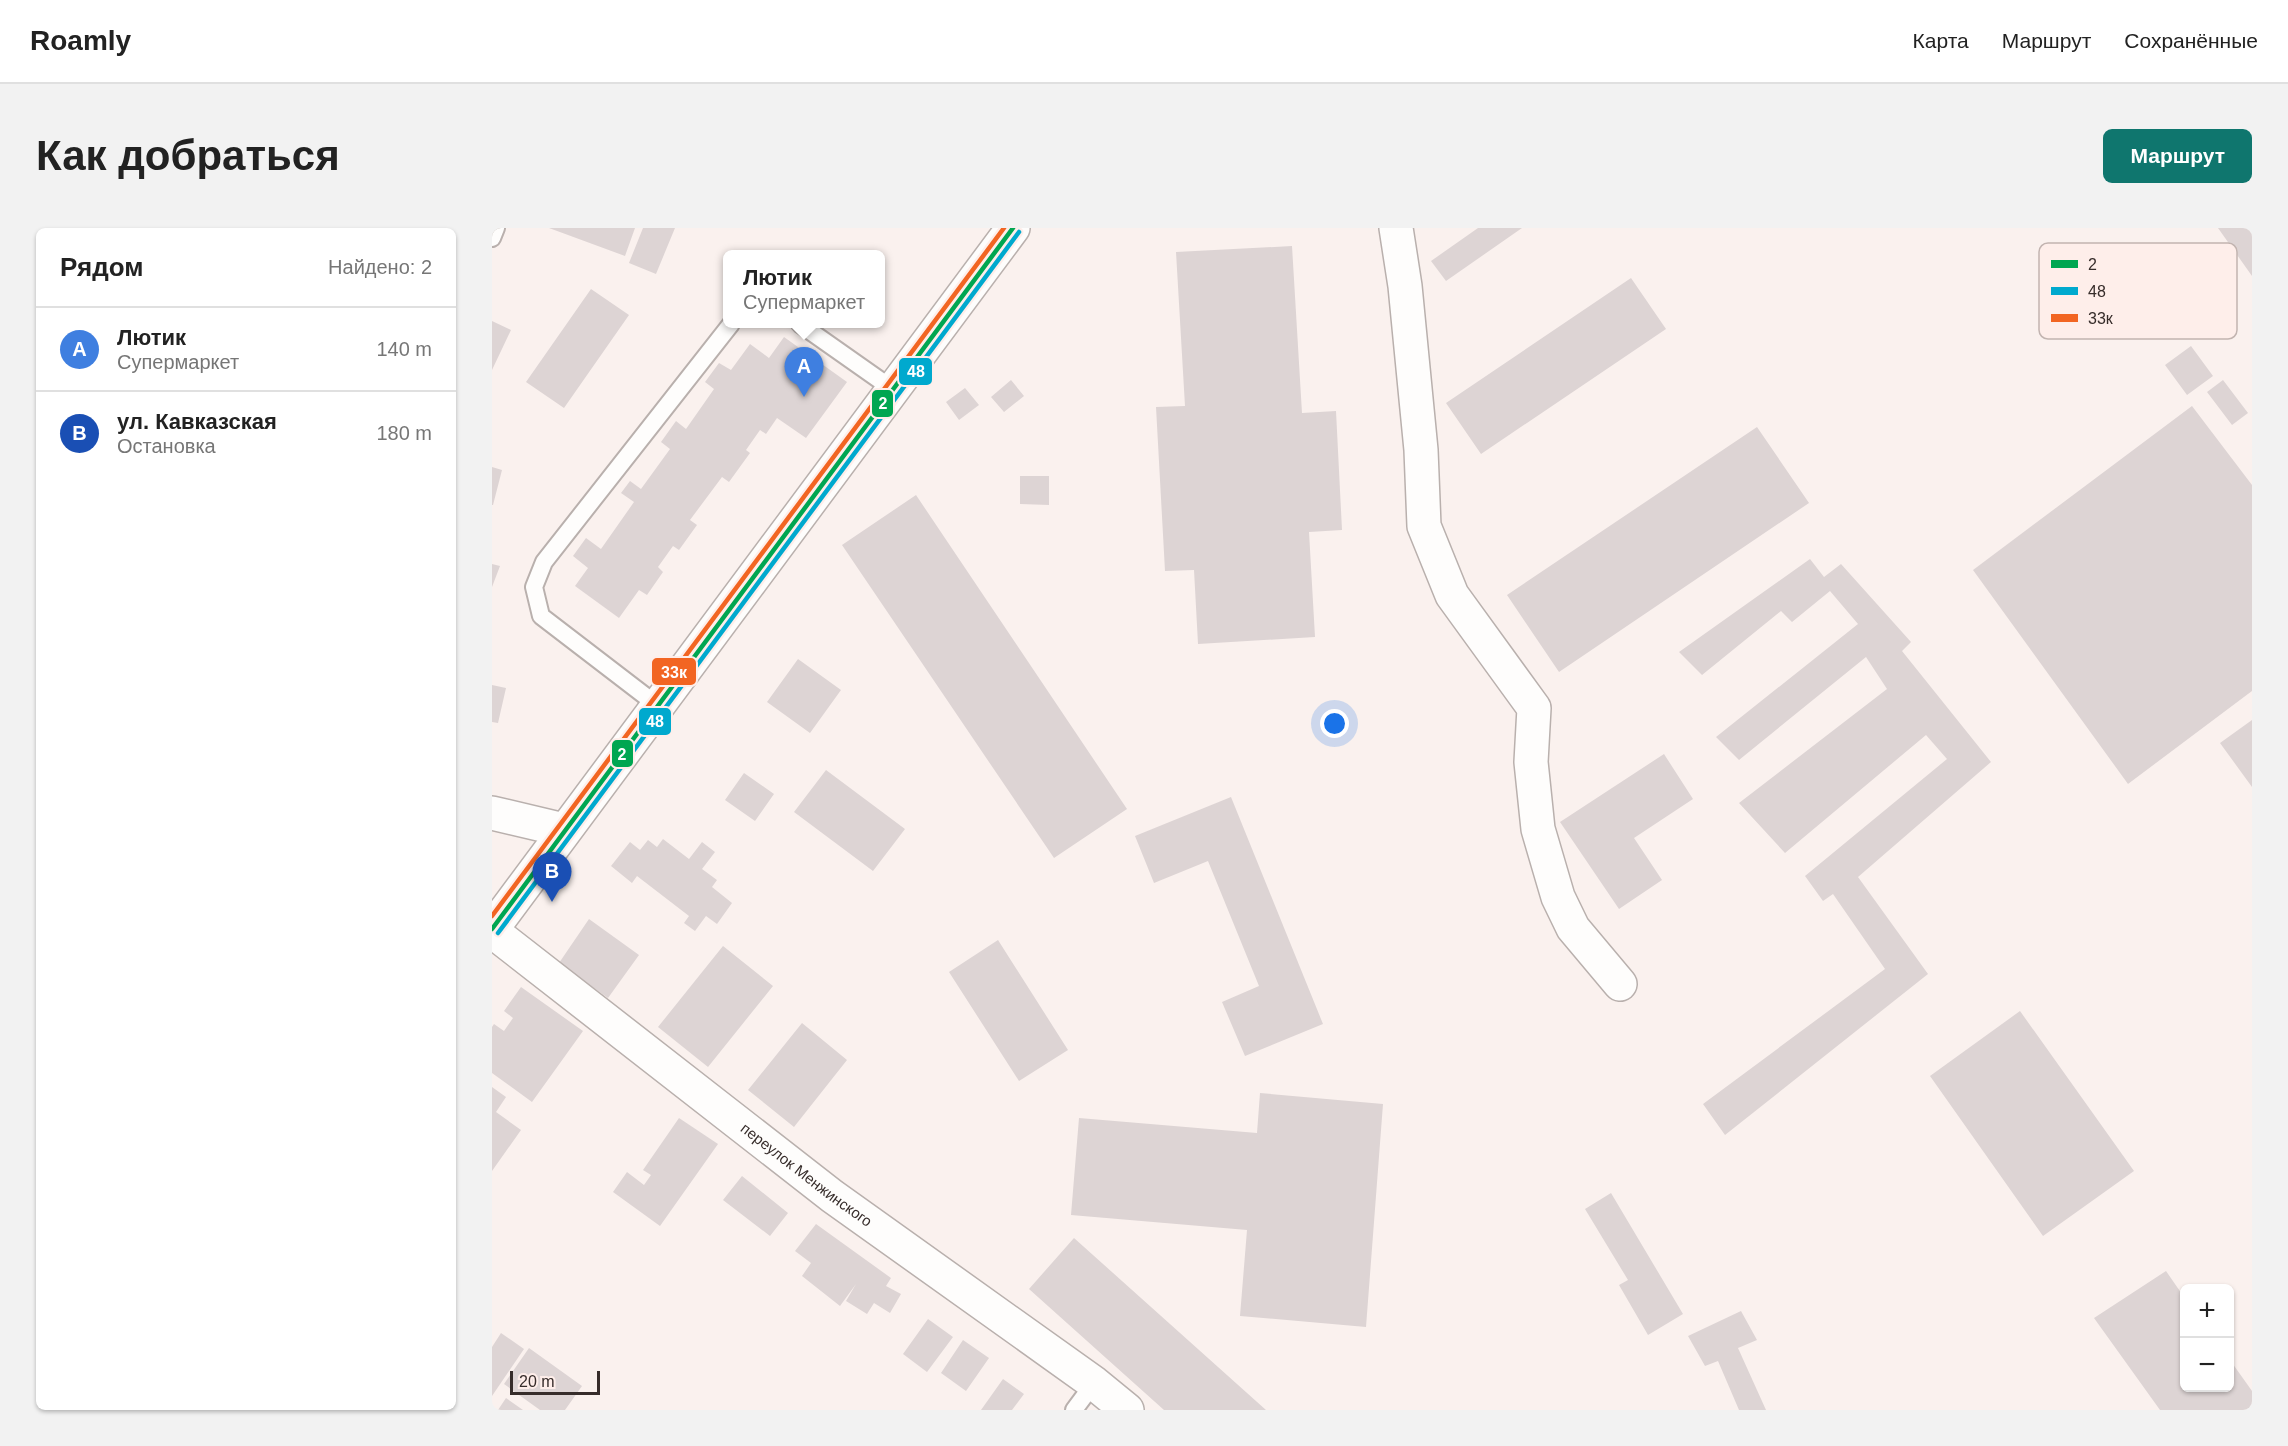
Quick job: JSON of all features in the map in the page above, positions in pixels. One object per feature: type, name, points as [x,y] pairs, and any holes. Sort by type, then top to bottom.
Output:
[{"type":"street","points":[[492,930],[891,388],[1012,228]]},
{"type":"street","points":[[1396,228],[1405,286],[1421,450],[1424,526],[1452,595],[1534,708],[1531,762],[1538,829],[1558,897],[1573,928],[1620,984]]},
{"type":"street","points":[[492,813],[564,830]]},
{"type":"street","name":"переулок Менжинского","points":[[492,930],[832,1196],[1095,1383],[1127,1410]]},
{"type":"lane","points":[[492,238],[496,228]]},
{"type":"lane","points":[[657,705],[541,616],[534,587],[544,562],[728,328]]},
{"type":"lane","points":[[806,328],[891,388]]},
{"type":"lane","points":[[1074,1410],[1095,1383]]},
{"type":"building","points":[[549,228],[635,228],[625,256]]},
{"type":"building","points":[[643,228],[675,228],[656,274],[629,263]]},
{"type":"building","points":[[1478,228],[1522,228],[1446,281],[1431,261]]},
{"type":"building","points":[[2218,228],[2252,228],[2252,276],[2237,255],[2237,243],[2229,243]]},
{"type":"building","points":[[1292,246],[1302,413],[1336,411],[1342,530],[1309,532],[1315,637],[1198,644],[1194,570],[1165,571],[1156,407],[1185,406],[1176,252]]},
{"type":"building","points":[[1631,278],[1666,329],[1481,454],[1446,403]]},
{"type":"building","points":[[591,289],[629,315],[564,408],[526,382]]},
{"type":"building","points":[[492,321],[511,330],[492,370]]},
{"type":"building","points":[[784,337],[847,382],[806,438],[777,418],[766,434],[760,430],[746,450],[750,453],[729,482],[722,477],[690,520],[697,525],[679,550],[673,546],[658,567],[663,572],[647,595],[639,590],[619,618],[575,586],[588,568],[573,556],[586,538],[601,549],[634,502],[621,493],[630,481],[641,489],[670,449],[661,442],[676,421],[686,429],[714,389],[705,382],[719,363],[731,370],[750,344],[769,358]]},
{"type":"building","points":[[2191,346],[2213,376],[2187,395],[2165,365]]},
{"type":"building","points":[[1011,380],[1024,396],[1004,412],[991,397]]},
{"type":"building","points":[[2223,380],[2248,413],[2232,425],[2207,392]]},
{"type":"building","points":[[965,388],[979,405],[959,420],[946,402]]},
{"type":"building","points":[[2192,406],[2252,485],[2252,691],[2128,784],[1973,570]]},
{"type":"building","points":[[1757,427],[1809,503],[1559,672],[1507,595]]},
{"type":"building","points":[[492,467],[502,470],[493,505],[492,505]]},
{"type":"building","points":[[1020,476],[1049,476],[1049,505],[1020,504]]},
{"type":"building","points":[[916,495],[1127,809],[1054,858],[842,545]]},
{"type":"building","points":[[1810,559],[1824,577],[1841,564],[1911,642],[1902,651],[1991,762],[1858,877],[1928,974],[1725,1135],[1703,1104],[1885,969],[1833,894],[1823,901],[1805,876],[1947,759],[1926,735],[1785,853],[1739,803],[1887,689],[1866,657],[1739,760],[1716,737],[1858,624],[1830,591],[1792,622],[1781,611],[1702,675],[1679,652]]},
{"type":"building","points":[[492,564],[500,566],[492,587]]},
{"type":"building","points":[[798,659],[841,690],[810,733],[767,702]]},
{"type":"building","points":[[492,685],[506,688],[498,723],[492,722]]},
{"type":"building","points":[[2252,720],[2252,787],[2220,743]]},
{"type":"building","points":[[1664,754],[1693,799],[1634,838],[1662,880],[1619,909],[1560,822]]},
{"type":"building","points":[[826,770],[905,829],[873,871],[794,812]]},
{"type":"building","points":[[744,773],[774,794],[755,821],[725,800]]},
{"type":"building","points":[[1231,797],[1323,1024],[1245,1056],[1222,1002],[1259,986],[1208,861],[1154,883],[1135,836]]},
{"type":"building","points":[[663,839],[689,859],[702,842],[715,852],[702,869],[717,880],[712,887],[732,903],[717,924],[706,916],[695,931],[684,923],[689,916],[637,876],[632,883],[611,866],[630,842],[640,850],[648,840],[657,847]]},
{"type":"building","points":[[589,919],[639,955],[608,998],[559,963]]},
{"type":"building","points":[[998,940],[1068,1050],[1019,1081],[949,972]]},
{"type":"building","points":[[723,946],[773,986],[708,1067],[658,1027]]},
{"type":"building","points":[[521,987],[583,1031],[532,1102],[492,1073],[492,1027],[494,1024],[504,1031],[513,1018],[504,1011]]},
{"type":"building","points":[[2020,1011],[2134,1171],[2043,1236],[1930,1076]]},
{"type":"building","points":[[802,1023],[847,1060],[794,1127],[748,1090]]},
{"type":"building","points":[[492,1087],[506,1097],[496,1112],[521,1130],[492,1171]]},
{"type":"building","points":[[1260,1093],[1383,1104],[1366,1327],[1240,1316],[1247,1230],[1071,1215],[1079,1118],[1257,1133]]},
{"type":"building","points":[[679,1118],[718,1144],[660,1226],[613,1192],[627,1172],[644,1185],[651,1175],[643,1170]]},
{"type":"building","points":[[742,1176],[788,1213],[770,1236],[723,1200]]},
{"type":"building","points":[[1611,1193],[1683,1314],[1648,1335],[1619,1285],[1628,1280],[1585,1209]]},
{"type":"building","points":[[816,1224],[891,1278],[886,1286],[901,1294],[890,1313],[874,1303],[867,1314],[846,1301],[856,1284],[840,1306],[802,1276],[811,1263],[795,1251]]},
{"type":"building","points":[[1074,1238],[1266,1410],[1164,1410],[1029,1289]]},
{"type":"building","points":[[2166,1271],[2180,1291],[2180,1392],[2234,1392],[2234,1366],[2252,1391],[2252,1410],[2160,1410],[2094,1318]]},
{"type":"building","points":[[1741,1311],[1757,1340],[1738,1348],[1766,1410],[1739,1410],[1718,1361],[1705,1366],[1688,1336]]},
{"type":"building","points":[[928,1319],[953,1337],[927,1372],[903,1354]]},
{"type":"building","points":[[501,1333],[524,1349],[492,1396],[492,1347]]},
{"type":"building","points":[[963,1340],[989,1358],[966,1391],[941,1373]]},
{"type":"building","points":[[529,1348],[582,1386],[565,1410],[540,1410],[504,1384]]},
{"type":"building","points":[[1003,1379],[1024,1394],[1012,1410],[981,1410]]},
{"type":"building","points":[[506,1398],[523,1410],[498,1410]]},
{"type":"transit line","name":"33к","points":[[492,916],[1004,228]]},
{"type":"transit line","name":"2","points":[[492,929],[1013,228]]},
{"type":"transit line","name":"48","points":[[498,933],[1019,232]]},
{"type":"place","name":"Лютик","points":[[804,397]]},
{"type":"place","name":"ул. Кавказская","points":[[552,902]]}]
